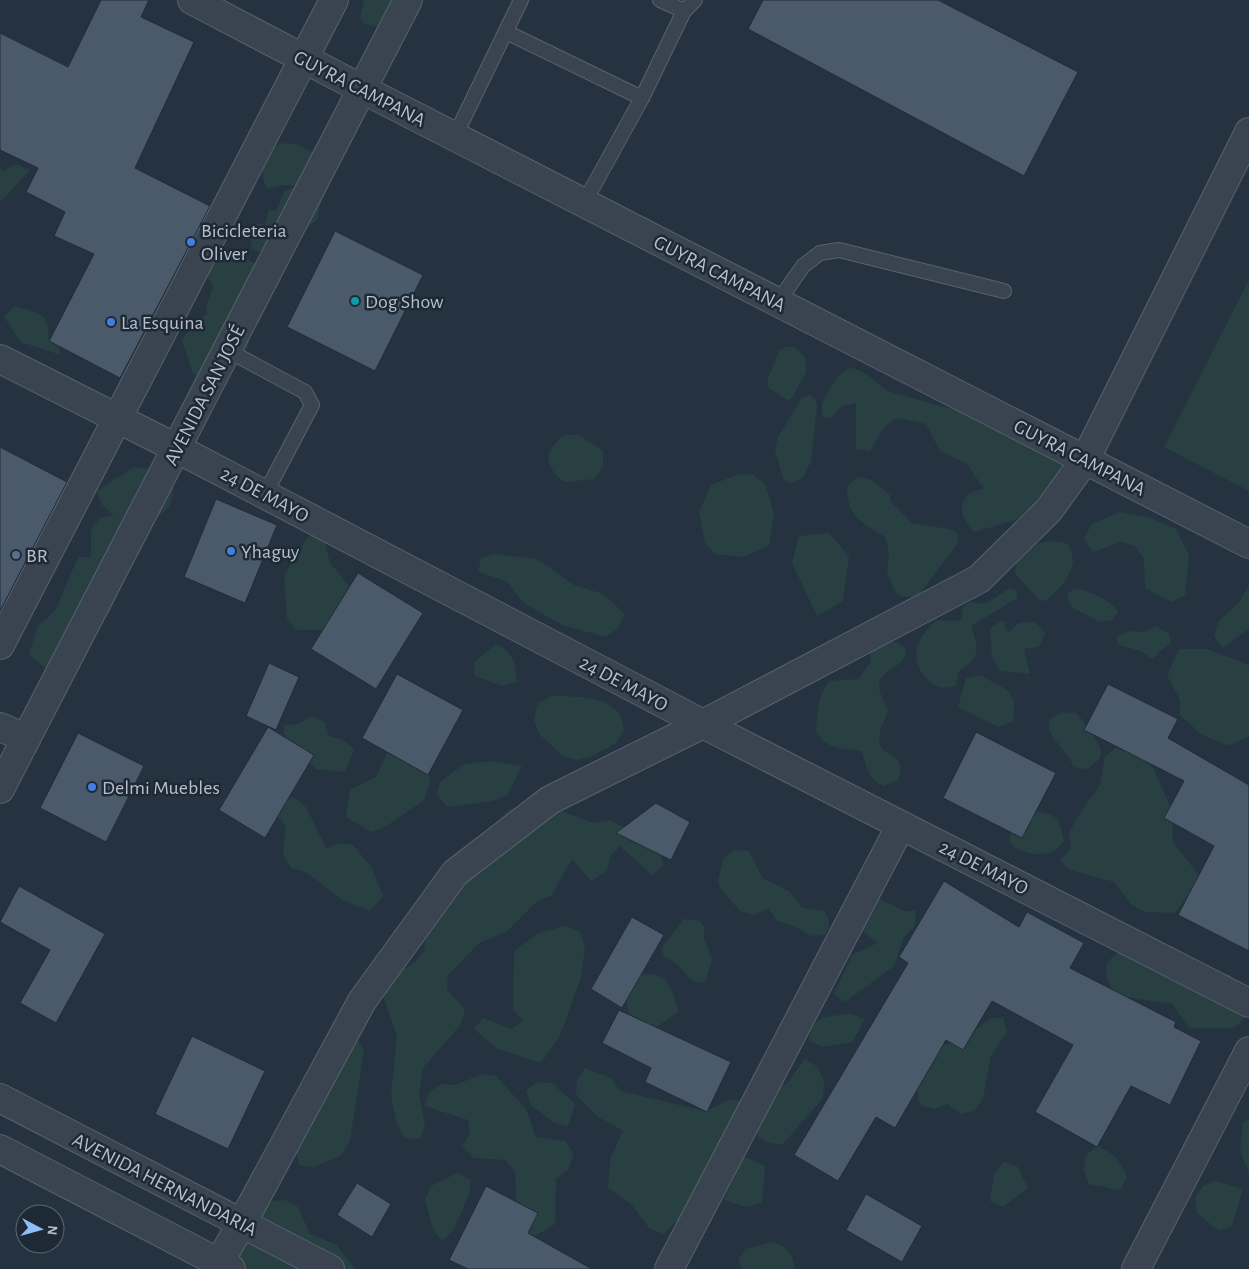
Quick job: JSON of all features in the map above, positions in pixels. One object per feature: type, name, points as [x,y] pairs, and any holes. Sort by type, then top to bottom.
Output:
[{"type":"street","name":"GUYRA CAMPANA","points":[[192,0],[303,59],[1249,544]]},
{"type":"street","points":[[0,645],[334,0]]},
{"type":"street","name":"AVENIDA SAN JOSÉ","points":[[0,789],[408,0]]},
{"type":"street","points":[[0,1149],[221,1267],[242,1223],[362,1001],[455,873],[550,800],[702,724],[979,579],[1049,510],[1086,460],[1249,132]]},
{"type":"street","name":"24 DE MAYO","points":[[0,359],[265,494],[702,724],[1249,1003]]},
{"type":"street","points":[[0,726],[26,738]]},
{"type":"street","points":[[669,1269],[901,825]]},
{"type":"street","points":[[1136,1269],[1249,1051]]},
{"type":"street","name":"AVENIDA HERNANDARIA","points":[[0,1098],[330,1269]]},
{"type":"lane","points":[[455,136],[521,0]]},
{"type":"lane","points":[[660,0],[684,11]]},
{"type":"lane","points":[[584,203],[642,98],[684,11],[695,0]]},
{"type":"lane","points":[[506,32],[642,98]]},
{"type":"lane","points":[[778,302],[803,266],[820,253],[839,250],[1004,291]]},
{"type":"lane","points":[[227,350],[305,392],[312,405],[265,494]]},
{"type":"green space","points":[[364,0],[416,0],[380,27],[364,24],[360,18]]},
{"type":"green space","points":[[284,143],[299,145],[314,153],[326,182],[317,220],[273,252],[259,252],[252,249],[249,234],[250,226],[258,223],[265,225],[269,210],[276,211],[284,192],[296,186],[282,185],[267,189],[265,183],[262,167],[267,151],[270,146]]},
{"type":"green space","points":[[16,164],[30,170],[0,200],[0,168],[4,171]]},
{"type":"green space","points":[[226,255],[248,260],[266,274],[243,323],[250,337],[246,353],[234,362],[200,375],[193,374],[182,340],[200,318],[207,314],[206,307],[213,286],[206,274],[207,266]]},
{"type":"green space","points":[[1249,280],[1249,491],[1164,447]]},
{"type":"green space","points":[[14,306],[41,315],[45,319],[49,331],[49,341],[57,340],[61,355],[21,342],[4,317]]},
{"type":"green space","points":[[786,347],[794,347],[805,357],[806,372],[792,398],[787,400],[768,387],[768,379],[779,351]]},
{"type":"green space","points":[[850,367],[865,373],[887,391],[959,411],[984,425],[1041,443],[1054,451],[1072,472],[1016,520],[974,532],[964,519],[962,504],[969,494],[984,489],[967,464],[940,451],[926,424],[897,418],[885,426],[870,451],[856,449],[856,403],[842,406],[830,419],[822,416],[822,402],[838,376]]},
{"type":"green space","points":[[809,395],[815,399],[817,406],[811,461],[804,476],[791,484],[784,480],[775,451],[778,437],[802,398]]},
{"type":"green space","points":[[565,435],[579,435],[603,451],[603,466],[594,479],[564,482],[552,470],[548,458],[549,452]]},
{"type":"green space","points":[[134,467],[163,471],[173,482],[173,492],[169,506],[161,515],[139,526],[141,541],[109,614],[81,609],[87,639],[80,668],[64,674],[52,672],[29,654],[38,625],[56,609],[78,557],[91,557],[91,529],[100,518],[114,515],[102,505],[97,491]]},
{"type":"green space","points":[[739,474],[753,475],[765,484],[774,513],[769,545],[744,557],[715,554],[705,543],[699,512],[711,485]]},
{"type":"green space","points":[[857,477],[871,480],[890,495],[890,501],[912,523],[949,529],[956,532],[959,539],[956,546],[918,596],[903,597],[896,593],[887,573],[889,552],[885,537],[863,523],[853,512],[850,506],[847,487]]},
{"type":"green space","points":[[1119,512],[1149,517],[1176,529],[1189,556],[1185,595],[1172,602],[1145,588],[1144,559],[1135,546],[1121,542],[1093,552],[1084,539],[1091,525]]},
{"type":"green space","points":[[322,532],[330,563],[350,587],[326,630],[297,630],[287,619],[284,575],[308,537]]},
{"type":"green space","points":[[829,533],[849,556],[843,601],[817,616],[792,563],[799,536]]},
{"type":"green space","points":[[1047,541],[1062,542],[1069,545],[1073,561],[1067,578],[1046,601],[1039,600],[1015,573],[1016,558],[1026,548]]},
{"type":"green space","points":[[494,554],[537,559],[574,585],[603,594],[625,614],[618,628],[606,637],[562,625],[524,603],[506,581],[478,572],[481,558]]},
{"type":"green space","points":[[1249,585],[1249,629],[1223,648],[1214,636],[1218,622],[1240,601]]},
{"type":"green space","points":[[1010,588],[1017,591],[1017,598],[971,626],[977,647],[975,657],[959,671],[956,686],[942,688],[929,681],[918,665],[916,653],[919,641],[932,624],[938,620],[957,621],[961,619],[964,605],[971,602],[987,602]]},
{"type":"green space","points":[[1073,589],[1092,593],[1108,602],[1118,611],[1113,620],[1099,622],[1072,607],[1068,601],[1068,594]]},
{"type":"green space","points":[[1003,620],[1008,633],[1019,623],[1035,622],[1045,633],[1039,647],[1024,649],[1030,674],[1001,671],[992,658],[990,628]]},
{"type":"green space","points":[[1156,626],[1169,634],[1171,642],[1152,659],[1141,651],[1119,645],[1116,637],[1129,631],[1143,632]]},
{"type":"green space","points":[[877,637],[898,643],[905,648],[906,655],[900,663],[881,678],[879,683],[880,693],[888,710],[879,741],[884,751],[897,759],[900,764],[898,780],[884,786],[871,776],[866,767],[862,751],[831,746],[816,732],[819,705],[825,687],[829,681],[859,679],[871,661],[869,646]]},
{"type":"green space","points":[[496,644],[507,651],[513,659],[517,682],[502,686],[475,676],[474,663]]},
{"type":"green space","points":[[1179,649],[1207,649],[1249,665],[1249,736],[1229,746],[1202,735],[1180,715],[1180,700],[1167,675]]},
{"type":"green space","points":[[980,675],[1003,688],[1012,697],[1014,711],[1012,722],[998,727],[958,707],[966,678]]},
{"type":"green space","points":[[550,696],[588,698],[606,704],[614,708],[620,715],[624,731],[616,743],[591,757],[577,760],[563,756],[540,735],[534,721],[537,705]]},
{"type":"green space","points":[[1061,712],[1076,713],[1100,747],[1100,758],[1087,769],[1073,766],[1067,754],[1051,734],[1049,721]]},
{"type":"green space","points":[[311,716],[325,722],[329,736],[343,740],[354,749],[345,772],[316,769],[284,738],[284,725],[298,724]]},
{"type":"green space","points":[[1115,748],[1131,751],[1154,769],[1172,811],[1173,842],[1201,878],[1175,913],[1145,912],[1132,905],[1114,882],[1070,870],[1060,860],[1071,849],[1069,834],[1075,821],[1100,785],[1105,757]]},
{"type":"green space","points":[[388,751],[425,753],[430,783],[424,800],[385,827],[371,832],[346,817],[350,790],[376,777]]},
{"type":"green space","points":[[493,761],[522,766],[507,795],[493,801],[448,807],[437,795],[440,782],[464,764]]},
{"type":"green space","points":[[294,797],[306,807],[326,848],[340,843],[353,845],[372,868],[383,896],[370,911],[342,900],[306,872],[292,868],[283,855],[286,826],[276,815],[279,802]]},
{"type":"green space","points":[[523,806],[553,808],[594,823],[610,820],[650,841],[660,851],[663,866],[652,875],[620,846],[610,856],[607,871],[591,881],[572,859],[551,896],[537,901],[506,932],[479,943],[448,975],[447,989],[465,1010],[461,1024],[423,1068],[419,1096],[425,1125],[420,1139],[405,1138],[397,1125],[391,1096],[397,1036],[382,993],[387,978],[414,963],[424,951],[433,890],[508,810]]},
{"type":"green space","points":[[1038,812],[1051,815],[1058,820],[1064,841],[1056,850],[1046,854],[1022,851],[1015,848],[1011,843],[1010,837],[1015,827]]},
{"type":"green space","points":[[734,850],[749,851],[762,878],[789,891],[802,908],[824,911],[829,923],[825,935],[811,936],[798,928],[776,920],[769,908],[755,915],[740,911],[720,888],[718,881],[723,859]]},
{"type":"green space","points":[[876,897],[904,911],[916,911],[915,926],[904,937],[894,966],[845,1002],[834,994],[852,955],[877,943],[855,924]]},
{"type":"green space","points":[[684,919],[699,921],[704,927],[704,938],[712,960],[705,982],[693,980],[678,965],[664,956],[661,949]]},
{"type":"green space","points":[[566,926],[580,932],[585,947],[581,977],[560,1036],[541,1063],[496,1048],[474,1029],[483,1018],[511,1029],[523,1021],[513,1010],[514,951],[538,933]]},
{"type":"green space","points":[[1153,938],[1188,967],[1230,975],[1239,987],[1244,1019],[1234,1028],[1189,1028],[1172,1004],[1127,997],[1113,992],[1107,978],[1106,964],[1126,943]]},
{"type":"green space","points":[[640,974],[650,974],[664,979],[671,988],[679,1011],[655,1028],[629,1014],[626,999]]},
{"type":"green space","points":[[851,1014],[865,1019],[852,1042],[822,1047],[809,1041],[817,1021],[828,1016]]},
{"type":"green space","points":[[1003,1017],[1007,1032],[991,1055],[983,1099],[974,1111],[960,1114],[948,1104],[934,1109],[920,1105],[917,1090],[923,1076],[920,1051],[964,1040],[989,1019]]},
{"type":"green space","points":[[355,1037],[364,1049],[350,1141],[342,1155],[314,1167],[299,1165],[293,1135]]},
{"type":"green space","points":[[805,1059],[818,1067],[824,1082],[823,1098],[783,1144],[766,1142],[756,1133],[749,1122],[752,1109],[788,1082]]},
{"type":"green space","points":[[585,1068],[611,1078],[620,1091],[705,1111],[732,1099],[746,1101],[705,1218],[675,1222],[664,1234],[649,1228],[632,1205],[608,1188],[610,1159],[623,1131],[597,1116],[576,1095],[577,1080]]},
{"type":"green space","points":[[483,1074],[496,1076],[526,1109],[536,1137],[565,1141],[574,1154],[568,1170],[556,1179],[555,1224],[530,1239],[516,1199],[515,1171],[505,1160],[474,1158],[462,1146],[470,1134],[468,1120],[425,1106],[429,1092],[442,1084],[455,1085]]},
{"type":"green space","points":[[538,1082],[552,1083],[575,1104],[568,1126],[554,1123],[531,1105],[526,1090]]},
{"type":"green space","points":[[1249,1120],[1249,1174],[1240,1150],[1243,1122]]},
{"type":"green space","points":[[1098,1146],[1116,1158],[1125,1171],[1127,1177],[1120,1190],[1089,1184],[1084,1170],[1086,1155]]},
{"type":"green space","points":[[743,1156],[765,1166],[762,1203],[746,1207],[724,1200]]},
{"type":"green space","points":[[1003,1162],[1017,1166],[1028,1188],[1003,1207],[990,1201],[994,1174]]},
{"type":"green space","points":[[457,1173],[471,1180],[469,1195],[453,1231],[442,1241],[433,1229],[425,1200],[431,1186]]},
{"type":"green space","points":[[1216,1181],[1243,1189],[1232,1226],[1219,1231],[1197,1213],[1195,1198],[1203,1186]]},
{"type":"green space","points":[[285,1200],[298,1207],[310,1234],[337,1245],[355,1269],[240,1269],[234,1264],[253,1226],[269,1201]]},
{"type":"green space","points":[[773,1242],[789,1252],[793,1259],[794,1269],[743,1269],[738,1261],[745,1249]]},
{"type":"building","points":[[101,0],[149,0],[141,17],[194,42],[135,168],[210,206],[120,378],[49,341],[94,254],[54,236],[65,212],[26,192],[38,168],[0,150],[0,33],[68,67]]},
{"type":"building","points":[[763,0],[938,0],[1078,72],[1024,176],[748,29]]},
{"type":"building","name":"Dog Show","points":[[335,231],[423,275],[375,371],[287,327]]},
{"type":"building","name":"BR","points":[[0,447],[67,482],[0,611]]},
{"type":"building","name":"Yhaguy","points":[[216,499],[277,525],[245,603],[184,577]]},
{"type":"building","points":[[358,573],[423,613],[376,689],[311,649]]},
{"type":"building","points":[[269,663],[299,677],[276,730],[246,716]]},
{"type":"building","points":[[397,674],[463,710],[428,775],[362,738]]},
{"type":"building","points":[[1108,684],[1178,719],[1168,738],[1249,785],[1249,951],[1178,915],[1214,846],[1164,818],[1184,781],[1084,730]]},
{"type":"building","points":[[268,727],[314,755],[265,838],[219,810]]},
{"type":"building","points":[[976,732],[1056,773],[1022,838],[943,798]]},
{"type":"building","name":"Delmi Muebles","points":[[78,733],[144,766],[106,842],[40,808]]},
{"type":"building","points":[[656,803],[690,822],[671,860],[616,833]]},
{"type":"building","points":[[944,881],[1019,927],[1027,912],[1084,943],[1070,968],[1176,1022],[1174,1027],[1201,1041],[1170,1105],[1131,1086],[1097,1147],[1035,1112],[1073,1045],[992,1001],[963,1050],[946,1040],[895,1128],[876,1117],[838,1181],[794,1155],[908,963],[899,957]]},
{"type":"building","points":[[19,886],[105,934],[56,1023],[20,1003],[50,950],[0,922]]},
{"type":"building","points":[[632,917],[664,935],[622,1008],[591,989]]},
{"type":"building","points":[[619,1010],[731,1062],[707,1112],[645,1082],[651,1068],[602,1043]]},
{"type":"building","points":[[192,1036],[265,1071],[228,1149],[155,1114]]},
{"type":"building","points":[[357,1183],[391,1204],[372,1237],[337,1215]]},
{"type":"building","points":[[486,1186],[538,1213],[528,1233],[592,1269],[468,1269],[449,1260]]},
{"type":"building","points":[[866,1194],[922,1226],[902,1262],[846,1230]]},
{"type":"place","name":"Bicicleteria Oliver","points":[[191,242]]},
{"type":"place","name":"Dog Show","points":[[355,301]]},
{"type":"place","name":"La Esquina","points":[[111,322]]},
{"type":"place","name":"Yhaguy","points":[[231,551]]},
{"type":"place","name":"BR","points":[[16,555]]},
{"type":"place","name":"Delmi Muebles","points":[[92,787]]}]
